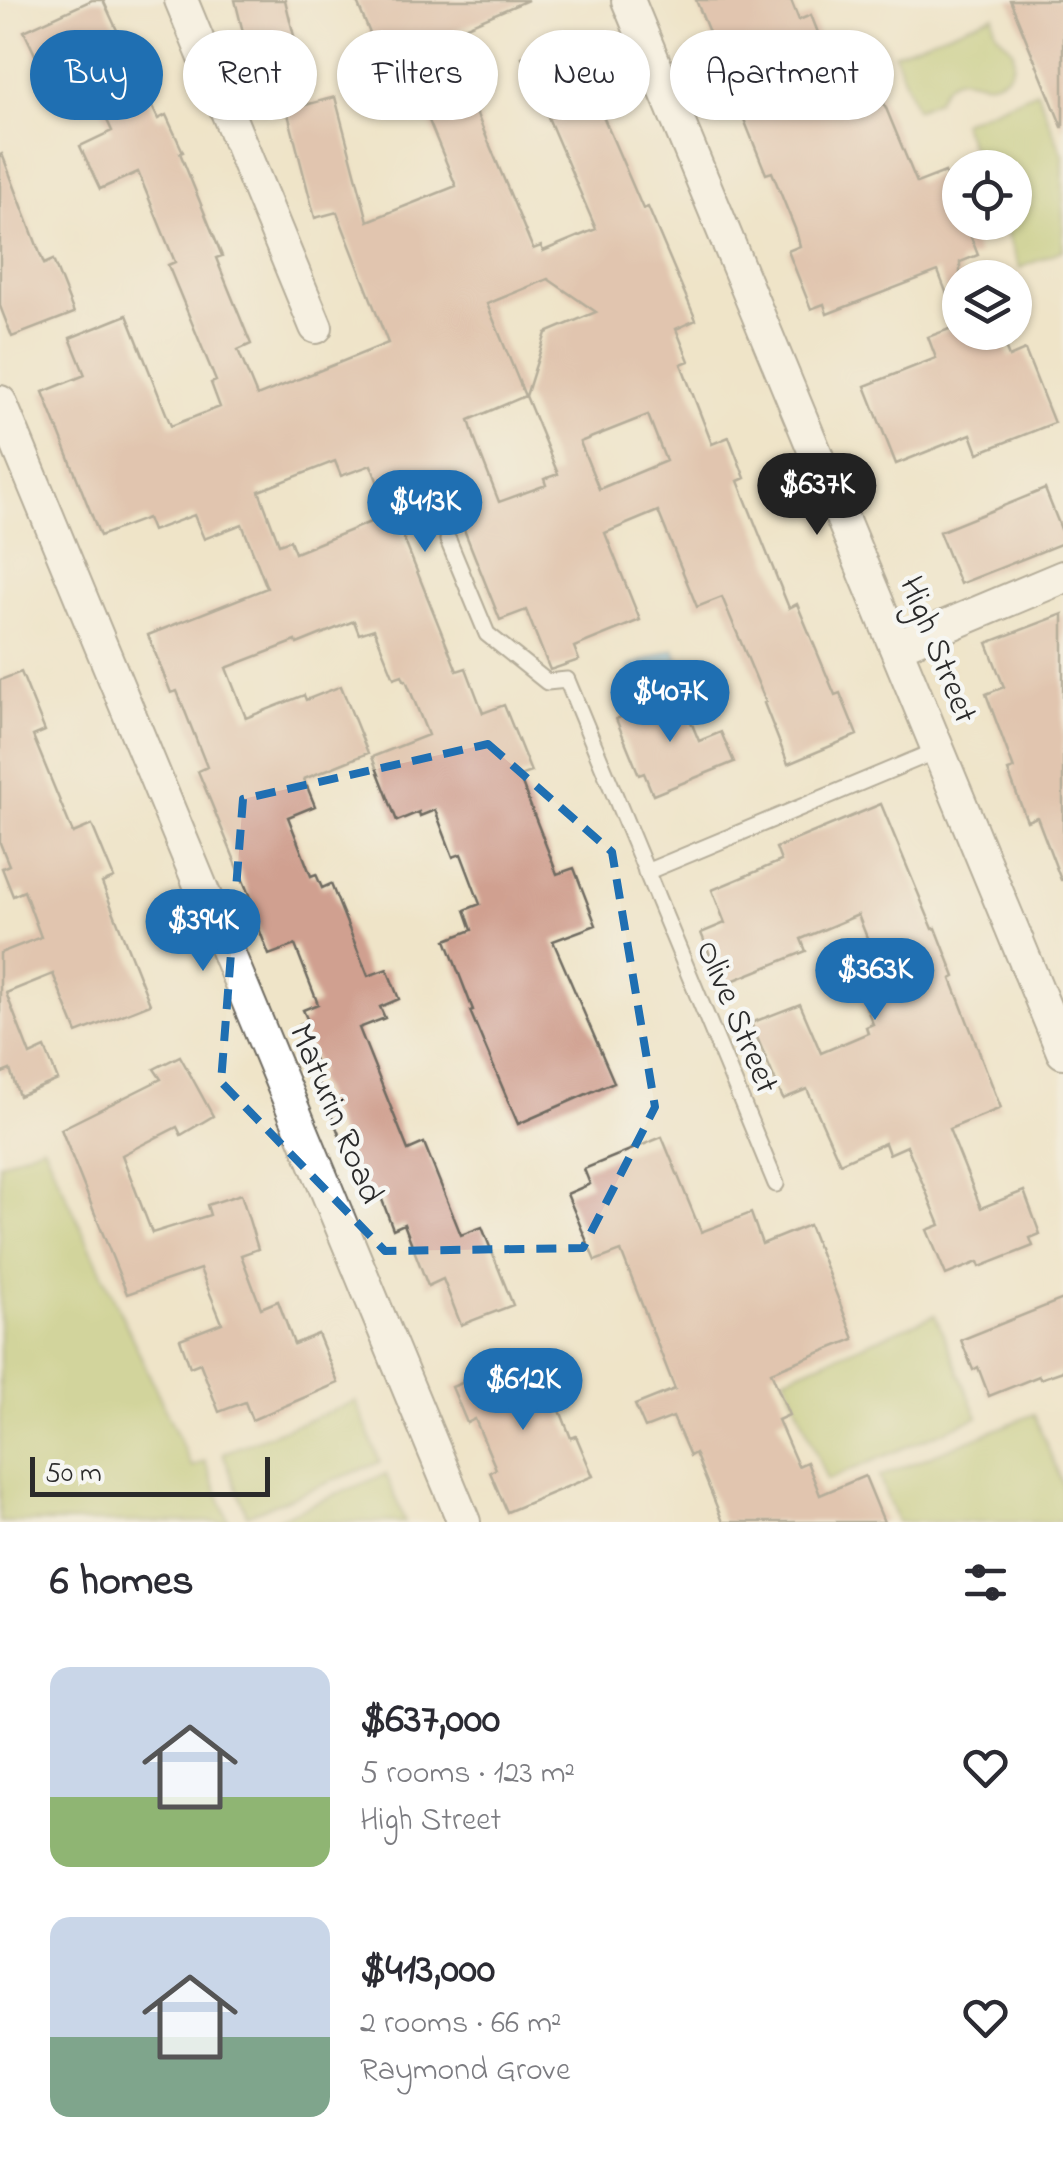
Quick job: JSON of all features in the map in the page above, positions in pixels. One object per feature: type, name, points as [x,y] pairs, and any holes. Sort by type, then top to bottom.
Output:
[{"type":"street","points":[[180,0],[316,327]]},
{"type":"street","name":"High Street","points":[[628,0],[1063,1052]]},
{"type":"street","name":"Maturin Road","points":[[0,402],[464,1522]]},
{"type":"street","points":[[896,647],[1063,577]]},
{"type":"lane","name":"Olive Street","points":[[448,540],[487,634],[547,682],[567,680],[776,1184]]},
{"type":"lane","points":[[646,872],[938,750]]},
{"type":"highlighted area","points":[[488,744],[612,852],[655,1107],[583,1248],[385,1251],[221,1082],[243,799]]},
{"type":"green space","points":[[994,15],[996,31],[1014,53],[1013,64],[1004,77],[994,82],[960,78],[945,87],[937,100],[916,109],[894,53]]},
{"type":"green space","points":[[1037,91],[1063,155],[1063,250],[1032,263],[1017,260],[1009,240],[1032,240],[1032,150],[972,150],[961,122]]},
{"type":"green space","points":[[43,1145],[192,1467],[205,1461],[229,1522],[0,1522],[0,1163]]},
{"type":"green space","points":[[935,1315],[978,1417],[827,1480],[785,1377]]},
{"type":"green space","points":[[356,1401],[380,1462],[247,1515],[223,1453]]},
{"type":"green space","points":[[1034,1414],[1063,1485],[1063,1522],[897,1522],[879,1477]]},
{"type":"green space","points":[[386,1474],[405,1522],[269,1522]]},
{"type":"water","points":[[674,649],[683,672],[638,690],[629,667]]},
{"type":"building","points":[[92,0],[103,0],[117,30],[30,30],[30,44],[24,31]]},
{"type":"building","points":[[235,0],[285,0],[292,30],[242,30]]},
{"type":"building","points":[[356,0],[528,0],[457,30],[369,30]]},
{"type":"building","points":[[696,0],[791,0],[799,20],[811,15],[817,30],[708,30]]},
{"type":"building","points":[[1010,0],[1063,0],[1063,127],[1062,127]]},
{"type":"building","points":[[335,97],[337,120],[341,120],[368,221],[456,186],[429,120],[479,120],[533,249],[541,246],[543,251],[596,229],[549,120],[605,120],[643,209],[648,207],[696,320],[676,329],[689,361],[681,364],[712,444],[729,437],[745,478],[738,481],[789,608],[797,604],[835,695],[840,693],[857,735],[788,764],[722,597],[697,607],[658,511],[605,533],[640,620],[574,647],[579,660],[550,670],[526,610],[500,620],[455,507],[400,529],[457,671],[466,668],[483,713],[504,705],[531,772],[519,776],[557,874],[574,868],[596,925],[553,941],[614,1082],[518,1124],[470,1011],[473,1010],[446,940],[472,930],[465,910],[480,904],[461,854],[453,857],[435,810],[397,821],[372,757],[428,735],[406,680],[402,675],[394,678],[374,629],[359,634],[354,621],[226,668],[246,718],[304,695],[306,700],[341,686],[368,753],[304,779],[315,806],[288,817],[311,876],[316,874],[322,888],[331,884],[368,976],[387,969],[399,999],[380,1007],[385,1018],[359,1028],[408,1150],[424,1143],[461,1235],[482,1227],[513,1305],[461,1325],[443,1279],[428,1286],[404,1224],[393,1229],[381,1197],[367,1203],[315,1075],[320,1073],[300,1024],[308,1021],[303,1010],[318,1004],[295,945],[269,955],[251,908],[254,907],[198,771],[207,767],[177,691],[171,693],[148,635],[267,588],[242,524],[204,539],[194,515],[152,531],[147,518],[100,536],[43,392],[85,375],[70,338],[127,315],[171,426],[220,407],[211,383],[216,381],[168,265],[175,262],[138,172],[100,189],[80,146],[112,131],[107,120],[163,120],[166,115],[222,256],[216,258],[251,344],[238,350],[257,396],[388,343],[337,212],[315,218],[290,120],[317,120],[317,102]],"holes":[[[548,279],[596,312],[546,333],[526,396],[558,474],[544,479],[546,485],[499,502],[469,420],[525,396],[487,304]],[[648,415],[666,461],[599,489],[580,442]],[[335,461],[341,476],[371,465],[390,514],[295,553],[290,540],[279,544],[259,491]]]},
{"type":"building","points":[[744,120],[891,120],[917,183],[942,173],[942,240],[972,240],[978,255],[965,260],[942,260],[942,281],[938,271],[827,314],[824,304],[811,309],[788,251],[800,246],[796,231],[772,172],[766,174]]},
{"type":"building","points":[[2,154],[44,264],[53,260],[74,313],[12,337],[0,306]]},
{"type":"building","points":[[942,332],[942,350],[1006,350],[1009,357],[1025,350],[1054,423],[978,453],[971,434],[896,464],[865,386],[936,358],[928,337]]},
{"type":"building","points":[[1045,489],[1063,543],[960,584],[939,532]]},
{"type":"building","points":[[1063,614],[1061,880],[1037,817],[1027,821],[1008,771],[1014,769],[986,694],[1004,687],[987,643]]},
{"type":"building","points":[[21,672],[45,731],[33,736],[73,833],[92,825],[114,878],[102,883],[150,1004],[77,1033],[53,974],[6,993],[30,1055],[45,1048],[58,1080],[19,1096],[10,1070],[0,1074],[0,953],[41,937],[24,891],[13,896],[2,868],[9,865],[0,843],[0,680]]},
{"type":"building","points":[[679,693],[699,741],[721,732],[734,762],[653,795],[644,773],[639,775],[616,719]]},
{"type":"building","points":[[881,804],[933,929],[936,928],[955,977],[951,979],[1001,1108],[949,1129],[981,1208],[1024,1191],[1040,1234],[1030,1238],[1033,1246],[980,1267],[978,1262],[946,1275],[927,1230],[940,1225],[907,1146],[889,1154],[885,1143],[840,1163],[807,1089],[783,1099],[751,1023],[800,1004],[821,1053],[868,1033],[866,1027],[873,1024],[856,983],[881,973],[858,915],[801,939],[806,951],[722,985],[701,933],[725,923],[712,890],[781,861],[776,848]]},
{"type":"building","points":[[180,1056],[213,1116],[181,1135],[177,1127],[122,1155],[152,1233],[210,1215],[207,1205],[241,1194],[258,1249],[241,1255],[261,1308],[278,1301],[294,1344],[318,1334],[338,1383],[252,1420],[245,1402],[219,1412],[200,1363],[190,1367],[180,1339],[222,1323],[200,1269],[127,1294],[61,1129],[161,1079],[154,1069]]},
{"type":"building","points":[[662,1137],[701,1232],[751,1213],[762,1244],[809,1225],[854,1339],[771,1372],[789,1415],[778,1420],[798,1466],[807,1462],[820,1495],[865,1476],[884,1522],[723,1522],[695,1453],[690,1456],[673,1417],[645,1428],[635,1405],[675,1389],[621,1251],[595,1261],[567,1194],[590,1184],[584,1169]]},
{"type":"building","points":[[1063,1299],[1063,1371],[989,1396],[978,1367],[973,1370],[961,1340]]},
{"type":"building","points":[[526,1360],[528,1365],[540,1360],[571,1438],[576,1436],[593,1476],[507,1512],[490,1472],[496,1469],[475,1419],[467,1423],[452,1387]]}]
